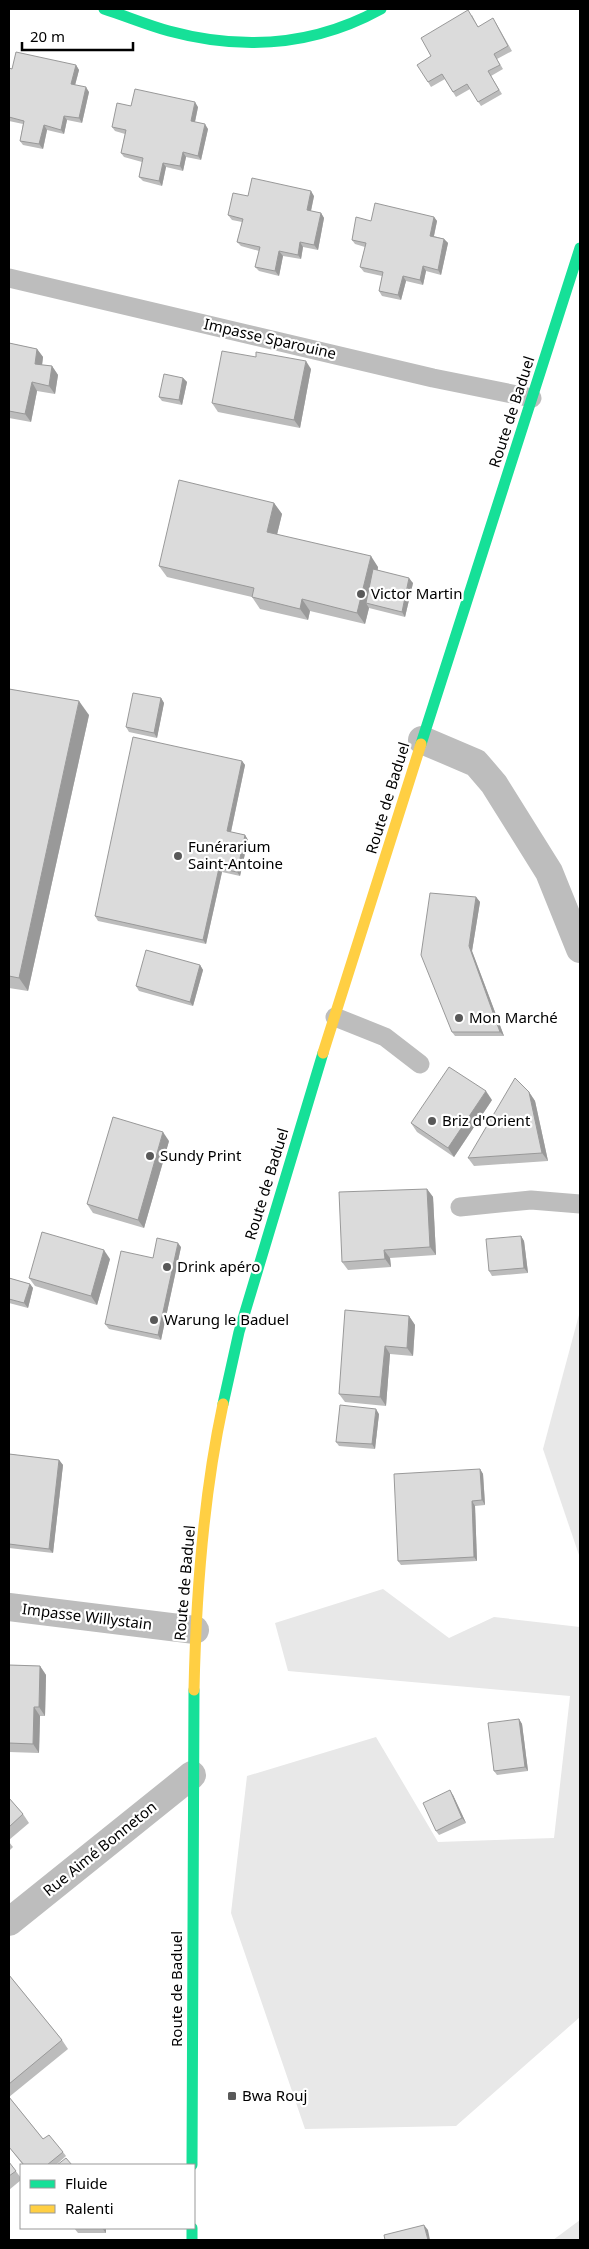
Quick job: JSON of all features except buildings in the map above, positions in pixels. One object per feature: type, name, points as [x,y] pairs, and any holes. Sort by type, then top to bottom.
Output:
[{"type":"main road","points":[[104,9],[173,32],[230,42],[269,44],[306,39],[337,31],[381,9]]},
{"type":"main road","name":"Route de Baduel","points":[[192,2164],[192,1775],[195,1630],[207,1495],[239,1332],[422,740],[580,248]]},
{"type":"street","points":[[422,740],[476,763],[494,784],[549,872],[580,949]]},
{"type":"street","name":"Impasse Willystain","points":[[9,1607],[195,1630]]},
{"type":"street","name":"Rue Aimé Bonneton","points":[[9,1922],[192,1775]]},
{"type":"lane","name":"Impasse Sparouine","points":[[9,278],[433,378],[532,398]]},
{"type":"lane","points":[[335,1017],[385,1037],[420,1064]]},
{"type":"lane","points":[[460,1207],[531,1200],[580,1204]]},
{"type":"shaded area","points":[[580,1311],[580,1558],[543,1449]]},
{"type":"shaded area","points":[[383,1589],[449,1638],[494,1617],[580,1627],[580,2017],[456,2126],[305,2129],[231,1913],[247,1776],[376,1737],[438,1842],[554,1838],[570,1696],[288,1671],[275,1623]]},
{"type":"shaded area","points":[[580,2220],[580,2240],[553,2240]]},
{"type":"traffic: fast","points":[[104,9],[169,31],[224,41],[251,43],[278,41],[330,31],[381,9]]},
{"type":"traffic: fast","points":[[421,744],[580,248]]},
{"type":"traffic: fast","points":[[223,1404],[239,1332],[323,1053]]},
{"type":"traffic: fast","points":[[192,2164],[194,1690]]},
{"type":"traffic: fast","points":[[192,2229],[192,2240]]},
{"type":"traffic: slow","points":[[323,1053],[421,744]]},
{"type":"traffic: slow","points":[[194,1690],[202,1546],[210,1474],[223,1404]]},
{"type":"place","name":"Victor Martin","points":[[361,594]]},
{"type":"place","name":"Funérarium Saint-Antoine","points":[[178,856]]},
{"type":"place","name":"Mon Marché","points":[[459,1018]]},
{"type":"place","name":"Briz d'Orient","points":[[432,1121]]},
{"type":"place","name":"Sundy Print","points":[[150,1156]]},
{"type":"place","name":"Drink apéro","points":[[167,1267]]},
{"type":"place","name":"Warung le Baduel","points":[[154,1320]]},
{"type":"place","name":"Bwa Rouj","points":[[232,2096]]}]
